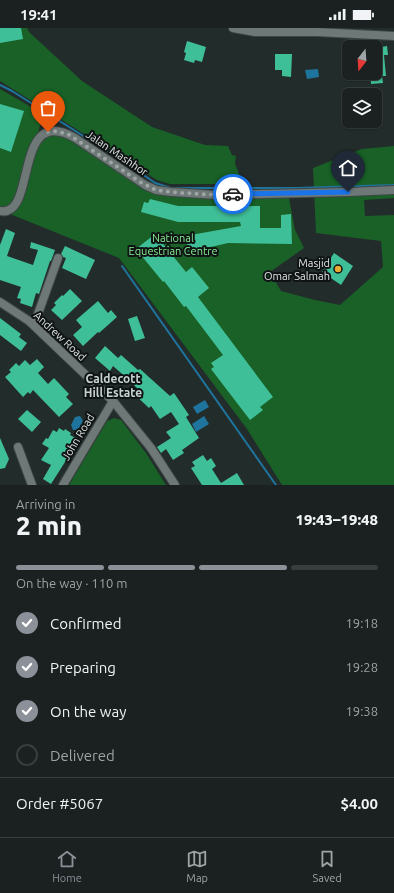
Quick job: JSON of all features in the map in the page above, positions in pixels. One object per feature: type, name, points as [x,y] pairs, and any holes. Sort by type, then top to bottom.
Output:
[{"type":"street","points":[[234,28],[264,33],[317,32],[394,36]]},
{"type":"street","name":"Jalan Mashhor","points":[[0,211],[10,210],[15,206],[35,143],[41,135],[54,131],[72,136],[145,185],[156,190],[218,195],[394,190]]},
{"type":"street","points":[[34,325],[58,258]]},
{"type":"street","name":"Andrew Road","points":[[0,302],[30,321],[113,401],[151,448],[174,485]]},
{"type":"street","name":"John Road","points":[[63,485],[113,401]]},
{"type":"street","points":[[18,447],[32,485]]},
{"type":"green space","points":[[0,28],[27,28],[29,32],[82,81],[152,127],[205,145],[228,146],[232,155],[236,156],[235,164],[246,191],[216,184],[170,184],[157,180],[0,81]]},
{"type":"green space","name":"National Equestrian Centre","points":[[0,89],[43,114],[36,141],[42,136],[62,132],[157,190],[253,194],[289,198],[295,230],[304,248],[270,272],[281,291],[340,305],[383,267],[381,241],[316,233],[313,168],[362,149],[394,146],[394,198],[364,200],[365,216],[394,215],[394,485],[282,485],[247,429],[119,258],[0,210]]},
{"type":"green space","points":[[114,418],[121,420],[146,453],[166,485],[69,485],[107,421]]},
{"type":"water","points":[[318,69],[319,77],[307,79],[305,70]]},
{"type":"water","points":[[205,400],[209,407],[197,414],[193,407]]},
{"type":"water","points":[[80,416],[83,421],[78,430],[73,430],[71,425],[75,417]]},
{"type":"water","points":[[204,416],[209,424],[196,432],[192,424]]},
{"type":"building","points":[[0,28],[21,28],[23,39],[0,43]]},
{"type":"building","points":[[187,41],[206,47],[202,62],[195,60],[194,63],[184,60],[186,53],[184,52]]},
{"type":"building","points":[[387,46],[388,55],[384,55],[386,76],[382,76],[382,47]]},
{"type":"building","points":[[275,54],[292,54],[291,77],[282,76],[282,70],[275,70]]},
{"type":"building","points":[[382,76],[383,83],[371,84],[371,80],[382,80]]},
{"type":"building","points":[[0,104],[24,111],[11,152],[0,148]]},
{"type":"building","points":[[150,199],[178,206],[260,206],[260,228],[281,228],[281,215],[291,214],[292,244],[228,243],[189,252],[185,236],[241,226],[240,222],[178,222],[141,212],[144,202],[148,203]]},
{"type":"building","points":[[6,229],[15,233],[7,256],[33,265],[38,250],[30,248],[31,242],[55,250],[39,294],[36,293],[32,307],[20,303],[21,299],[17,298],[21,287],[0,280],[0,245]]},
{"type":"building","points":[[155,234],[186,272],[192,267],[209,288],[198,297],[273,397],[260,407],[263,410],[250,420],[211,369],[214,367],[211,363],[223,355],[186,306],[184,307],[136,249]]},
{"type":"building","points":[[65,246],[95,260],[86,279],[62,268],[66,258],[61,254]]},
{"type":"building","name":"Masjid Omar Salmah","points":[[334,253],[353,266],[341,285],[322,272]]},
{"type":"building","points":[[70,289],[82,301],[62,320],[51,310],[56,305],[54,303]]},
{"type":"building","points":[[98,301],[108,313],[111,310],[117,317],[83,346],[73,335],[82,327],[76,320]]},
{"type":"building","points":[[137,316],[145,338],[135,341],[128,319]]},
{"type":"building","points":[[0,318],[21,334],[19,337],[27,343],[21,351],[0,335]]},
{"type":"building","points":[[105,346],[118,358],[121,355],[138,370],[140,369],[170,396],[174,393],[189,415],[186,417],[199,438],[182,450],[184,453],[173,460],[166,449],[161,453],[157,447],[171,438],[166,432],[179,424],[171,412],[160,419],[151,406],[149,408],[133,393],[138,389],[129,380],[113,366],[110,371],[95,358]]},
{"type":"building","points":[[37,359],[44,367],[38,373],[48,384],[54,378],[69,394],[66,397],[73,404],[59,417],[33,390],[30,394],[28,392],[23,397],[5,377],[11,372],[9,370],[16,363],[19,366],[25,360],[30,365]]},
{"type":"building","points":[[27,410],[41,422],[32,432],[18,419]]},
{"type":"building","points":[[59,428],[64,431],[65,429],[71,433],[70,435],[79,440],[51,484],[43,479],[51,465],[41,460],[49,448],[42,444],[46,438],[48,439],[53,430],[57,432]]},
{"type":"building","points":[[0,438],[9,459],[5,468],[0,469]]},
{"type":"building","points":[[203,455],[207,461],[211,458],[216,466],[212,469],[221,483],[237,473],[244,485],[202,485],[191,468],[195,466],[192,462]]},
{"type":"waterway","points":[[0,85],[12,91],[131,166],[155,183],[171,188],[296,188],[394,185]]},
{"type":"waterway","points":[[122,266],[276,485]]},
{"type":"way so far","points":[[48,132],[54,131],[68,134],[140,182],[156,190],[218,195],[233,194]]},
{"type":"place","name":"Masjid Omar Salmah","points":[[338,269]]},
{"type":"district","name":"Caldecott Hill Estate","points":[[113,385]]},
{"type":"route","points":[[233,194],[348,192]]}]
